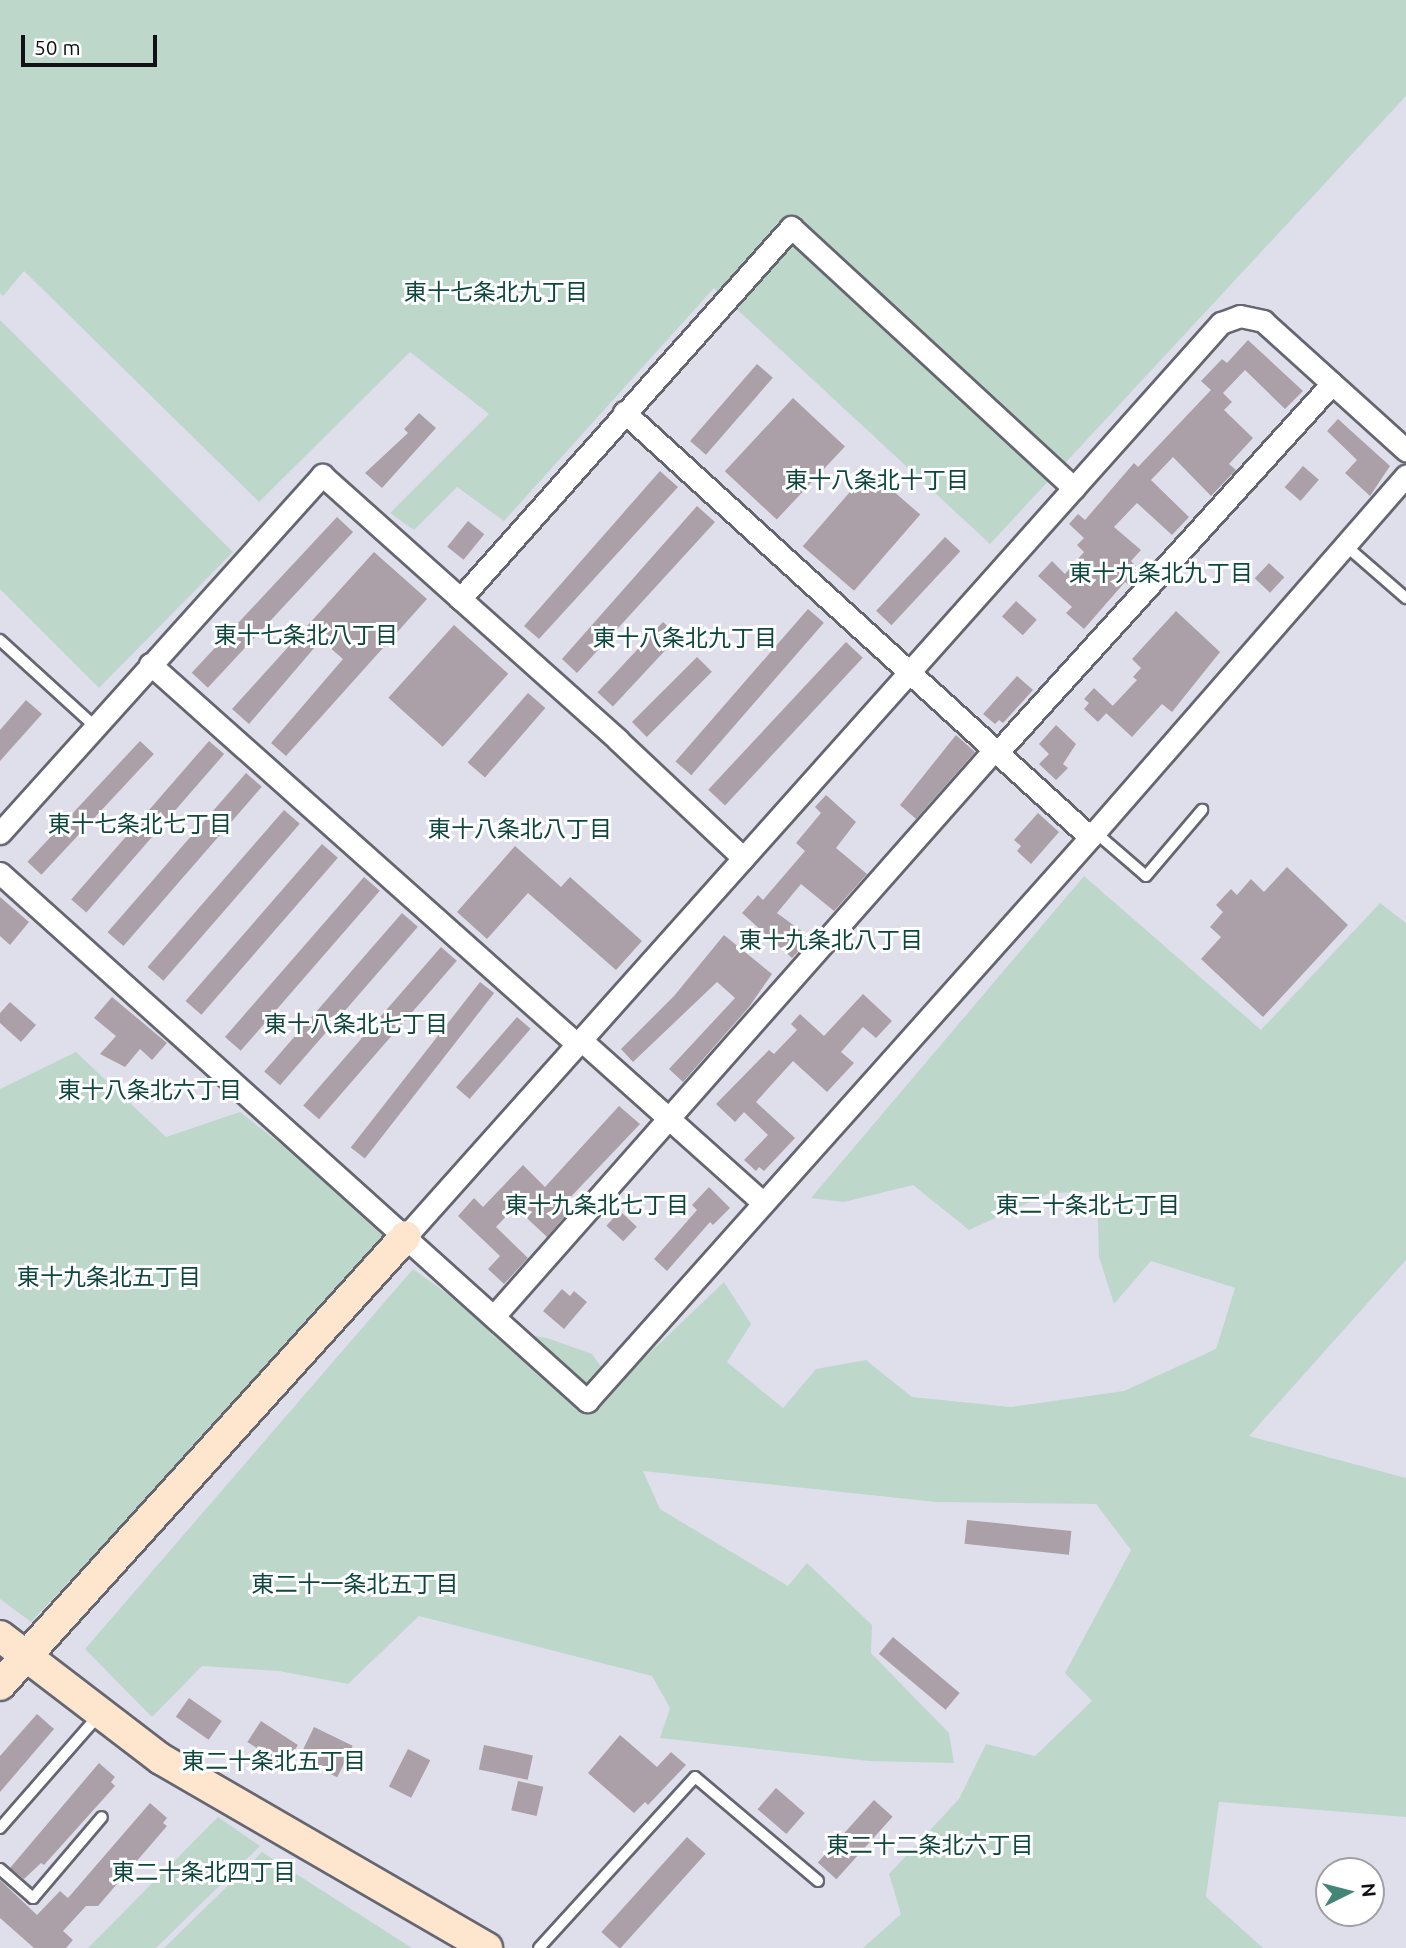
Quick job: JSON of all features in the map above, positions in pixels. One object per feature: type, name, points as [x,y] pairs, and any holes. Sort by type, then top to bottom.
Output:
[{"type":"street","points":[[460,600],[624,412],[791,228],[1074,488]]},
{"type":"street","points":[[0,1685],[406,1236],[1221,323],[1240,316],[1263,321],[1406,450]]},
{"type":"street","points":[[494,1317],[671,1121],[996,752],[1332,383]]},
{"type":"street","points":[[624,412],[996,752],[1093,835]]},
{"type":"street","points":[[0,833],[322,475],[743,858]]},
{"type":"street","points":[[0,873],[587,1401],[762,1202],[1093,835],[1406,475]]},
{"type":"street","points":[[150,664],[762,1202]]},
{"type":"street","points":[[0,1636],[161,1759],[486,1948]]},
{"type":"lane","points":[[1345,545],[1406,598]]},
{"type":"lane","points":[[0,640],[90,722]]},
{"type":"lane","points":[[1093,835],[1146,876],[1202,810]]},
{"type":"lane","points":[[0,1828],[101,1713]]},
{"type":"lane","points":[[539,1948],[695,1777],[818,1881]]},
{"type":"lane","points":[[0,1869],[33,1898],[102,1817]]},
{"type":"green space","points":[[0,0],[1406,0],[1406,96],[990,544],[714,288],[504,521],[457,487],[414,530],[390,513],[489,414],[410,352],[259,502],[24,271],[3,296],[0,293]]},
{"type":"green space","points":[[0,320],[233,552],[99,688],[0,589]]},
{"type":"green space","points":[[1084,876],[1261,1030],[1380,903],[1406,923],[1406,1260],[1249,1436],[1406,1478],[1406,1817],[1219,1802],[1206,1897],[1263,1948],[863,1948],[901,1914],[889,1874],[959,1799],[986,1744],[1035,1756],[1092,1701],[1065,1673],[1131,1550],[1096,1504],[936,1502],[643,1471],[660,1509],[788,1586],[807,1563],[872,1625],[871,1653],[949,1733],[954,1763],[869,1761],[660,1738],[670,1708],[652,1676],[419,1616],[348,1684],[279,1671],[202,1666],[152,1717],[85,1649],[413,1269],[496,1329],[547,1338],[592,1354],[615,1386],[724,1282],[751,1324],[727,1362],[783,1408],[816,1369],[866,1360],[912,1397],[1011,1407],[1124,1391],[1216,1349],[1235,1288],[1151,1261],[1114,1304],[1099,1257],[1097,1192],[1050,1193],[969,1230],[913,1185],[844,1202],[811,1198]]},
{"type":"green space","points":[[76,1052],[166,1137],[240,1112],[396,1234],[31,1622],[0,1599],[0,1089]]},
{"type":"green space","points":[[218,1817],[260,1846],[156,1948],[88,1948]]},
{"type":"green space","points":[[262,1852],[412,1948],[164,1948]]},
{"type":"building","points":[[1248,340],[1303,391],[1285,409],[1245,370],[1223,393],[1232,402],[1224,410],[1253,438],[1229,464],[1236,470],[1211,496],[1173,457],[1151,480],[1189,517],[1172,535],[1137,503],[1114,527],[1141,550],[1131,561],[1142,572],[1130,586],[1125,582],[1084,629],[1066,613],[1072,607],[1038,576],[1052,561],[1065,574],[1084,552],[1077,545],[1084,538],[1069,524],[1078,514],[1085,520],[1134,463],[1138,467],[1211,390],[1201,381],[1222,359],[1227,363]]},
{"type":"building","points":[[757,364],[773,378],[706,455],[690,441]]},
{"type":"building","points":[[793,398],[845,446],[777,520],[725,471]]},
{"type":"building","points":[[419,413],[436,428],[382,488],[365,473],[408,433],[404,429]]},
{"type":"building","points":[[1338,419],[1390,466],[1370,496],[1345,473],[1357,460],[1327,431]]},
{"type":"building","points":[[1303,466],[1319,480],[1300,501],[1285,487]]},
{"type":"building","points":[[869,470],[920,515],[854,591],[803,546]]},
{"type":"building","points":[[660,471],[678,487],[539,639],[524,626]]},
{"type":"building","points":[[697,506],[715,522],[577,673],[562,659]]},
{"type":"building","points":[[337,517],[353,532],[208,688],[192,673]]},
{"type":"building","points":[[468,521],[484,534],[464,560],[447,547]]},
{"type":"building","points":[[945,537],[960,551],[891,625],[876,611]]},
{"type":"building","points":[[374,552],[427,599],[286,756],[271,743],[343,659],[321,640],[249,724],[232,709]]},
{"type":"building","points":[[1269,563],[1284,577],[1270,593],[1255,578]]},
{"type":"building","points":[[1016,601],[1037,620],[1023,635],[1002,617]]},
{"type":"building","points":[[808,609],[824,623],[691,775],[675,761]]},
{"type":"building","points":[[1176,611],[1220,652],[1172,712],[1162,704],[1132,737],[1106,713],[1137,680],[1133,677],[1141,668],[1132,659]]},
{"type":"building","points":[[663,622],[678,636],[613,707],[598,692]]},
{"type":"building","points":[[454,625],[508,674],[443,747],[388,698]]},
{"type":"building","points":[[846,642],[863,658],[725,805],[708,790]]},
{"type":"building","points":[[697,657],[712,672],[647,737],[632,722]]},
{"type":"building","points":[[1017,676],[1033,690],[1003,723],[999,720],[995,724],[983,714]]},
{"type":"building","points":[[1094,688],[1113,706],[1098,722],[1084,709],[1089,703],[1084,699]]},
{"type":"building","points":[[528,693],[545,708],[485,778],[468,762]]},
{"type":"building","points":[[26,700],[42,714],[0,761],[0,730]]},
{"type":"building","points":[[1056,725],[1076,744],[1063,764],[1068,768],[1056,780],[1039,764],[1049,754],[1039,744]]},
{"type":"building","points":[[956,735],[975,752],[916,819],[900,805]]},
{"type":"building","points":[[140,741],[154,754],[41,875],[27,862]]},
{"type":"building","points":[[209,741],[224,754],[86,913],[71,899]]},
{"type":"building","points":[[246,773],[262,787],[123,946],[108,932]]},
{"type":"building","points":[[826,795],[856,822],[836,848],[867,874],[834,911],[801,884],[777,913],[811,938],[792,958],[742,913],[758,895],[763,900],[805,851],[796,843],[821,813],[815,807]]},
{"type":"building","points":[[284,810],[300,824],[163,981],[148,967]]},
{"type":"building","points":[[1038,813],[1059,832],[1031,864],[1017,851],[1021,846],[1014,840]]},
{"type":"building","points":[[322,844],[338,858],[201,1015],[186,1001]]},
{"type":"building","points":[[515,846],[561,887],[570,877],[642,941],[616,970],[528,893],[487,939],[457,912]]},
{"type":"building","points":[[1287,867],[1348,925],[1263,1017],[1201,959],[1221,937],[1210,927],[1223,912],[1216,905],[1231,889],[1237,895],[1251,879],[1264,892]]},
{"type":"building","points":[[364,877],[380,891],[241,1051],[225,1037]]},
{"type":"building","points":[[0,897],[29,922],[10,945],[0,936]]},
{"type":"building","points":[[402,913],[418,927],[280,1085],[264,1071]]},
{"type":"building","points":[[724,935],[772,974],[749,1007],[683,1082],[669,1069],[735,998],[717,982],[633,1062],[621,1049],[674,996]]},
{"type":"building","points":[[441,947],[457,961],[319,1119],[303,1105]]},
{"type":"building","points":[[480,982],[494,993],[365,1159],[351,1147]]},
{"type":"building","points":[[863,994],[892,1021],[876,1038],[863,1027],[841,1052],[854,1063],[827,1092],[793,1061],[756,1102],[795,1138],[764,1171],[759,1167],[756,1171],[744,1160],[768,1135],[744,1112],[735,1122],[716,1104],[769,1050],[774,1054],[797,1030],[791,1024],[800,1014],[824,1036]]},
{"type":"building","points":[[112,997],[167,1043],[152,1060],[140,1049],[125,1067],[100,1054],[116,1036],[94,1018]]},
{"type":"building","points":[[10,1002],[36,1025],[21,1042],[0,1023],[0,1013]]},
{"type":"building","points":[[517,1017],[531,1029],[470,1099],[456,1087]]},
{"type":"building","points":[[619,1106],[640,1124],[564,1204],[570,1210],[547,1237],[515,1207],[496,1227],[528,1258],[504,1284],[488,1269],[500,1256],[458,1216],[474,1198],[483,1207],[523,1165],[545,1187]]},
{"type":"building","points":[[709,1187],[730,1208],[713,1225],[710,1222],[667,1271],[654,1259],[697,1210],[692,1205]]},
{"type":"building","points":[[620,1211],[637,1227],[623,1241],[606,1226]]},
{"type":"building","points":[[562,1289],[570,1296],[574,1291],[587,1302],[564,1329],[543,1311]]},
{"type":"building","points":[[967,1520],[1071,1531],[1069,1555],[964,1544]]},
{"type":"building","points":[[893,1637],[960,1693],[946,1710],[879,1654]]},
{"type":"building","points":[[189,1698],[222,1721],[209,1740],[176,1717]]},
{"type":"building","points":[[37,1714],[54,1729],[0,1792],[0,1756]]},
{"type":"building","points":[[261,1721],[298,1745],[284,1766],[247,1742]]},
{"type":"building","points":[[314,1727],[353,1746],[337,1777],[299,1758]]},
{"type":"building","points":[[620,1735],[657,1767],[671,1752],[686,1765],[648,1805],[645,1802],[634,1813],[588,1773]]},
{"type":"building","points":[[484,1745],[533,1755],[528,1780],[479,1769]]},
{"type":"building","points":[[408,1749],[430,1760],[411,1798],[389,1786]]},
{"type":"building","points":[[99,1763],[115,1777],[111,1782],[115,1786],[44,1865],[41,1863],[24,1879],[10,1868]]},
{"type":"building","points":[[518,1781],[543,1787],[537,1816],[511,1810]]},
{"type":"building","points":[[776,1788],[805,1813],[786,1834],[758,1809]]},
{"type":"building","points":[[874,1800],[893,1817],[836,1879],[818,1862]]},
{"type":"building","points":[[150,1803],[167,1818],[163,1823],[167,1826],[98,1906],[86,1906],[63,1931],[73,1940],[66,1948],[34,1948],[0,1918],[0,1880],[37,1915],[60,1891],[68,1898]]},
{"type":"building","points":[[687,1837],[706,1854],[621,1948],[601,1932]]},
{"type":"district","name":"東十七条北九丁目","points":[[496,292]]},
{"type":"district","name":"東十八条北十丁目","points":[[877,480]]},
{"type":"district","name":"東十九条北九丁目","points":[[1161,573]]},
{"type":"district","name":"東十七条北八丁目","points":[[306,635]]},
{"type":"district","name":"東十八条北九丁目","points":[[685,638]]},
{"type":"district","name":"東十七条北七丁目","points":[[140,824]]},
{"type":"district","name":"東十八条北八丁目","points":[[520,829]]},
{"type":"district","name":"東十九条北八丁目","points":[[831,940]]},
{"type":"district","name":"東十八条北七丁目","points":[[356,1024]]},
{"type":"district","name":"東十八条北六丁目","points":[[150,1090]]},
{"type":"district","name":"東十九条北七丁目","points":[[597,1205]]},
{"type":"district","name":"東二十条北七丁目","points":[[1088,1205]]},
{"type":"district","name":"東十九条北五丁目","points":[[109,1277]]},
{"type":"district","name":"東二十一条北五丁目","points":[[355,1584]]},
{"type":"district","name":"東二十条北五丁目","points":[[274,1761]]},
{"type":"district","name":"東二十二条北六丁目","points":[[930,1845]]},
{"type":"district","name":"東二十条北四丁目","points":[[204,1872]]}]
